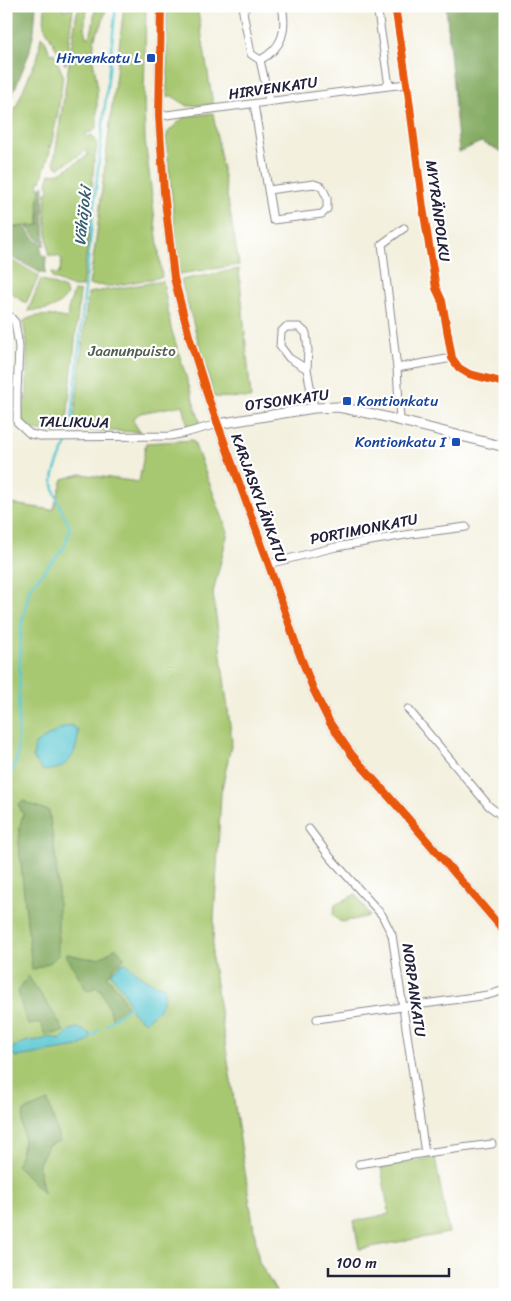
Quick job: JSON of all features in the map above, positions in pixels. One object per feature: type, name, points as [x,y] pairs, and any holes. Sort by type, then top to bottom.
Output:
[{"type":"street","name":"KARJASKYLÄNKATU","points":[[161,6],[159,116],[164,192],[174,278],[189,336],[218,424],[298,650],[314,691],[330,723],[352,755],[505,932]]},
{"type":"street","points":[[247,6],[243,12],[251,54],[260,60],[269,101]]},
{"type":"street","points":[[260,60],[268,56],[281,41],[285,26],[282,6]]},
{"type":"street","points":[[377,6],[389,86]]},
{"type":"street","name":"HIRVENKATU","points":[[159,116],[407,84]]},
{"type":"street","points":[[254,104],[268,190],[273,220],[322,214],[327,209],[327,198],[322,187],[314,184],[268,190]]},
{"type":"street","points":[[400,421],[397,368],[382,244],[404,228]]},
{"type":"street","name":"TALLIKUJA","points":[[6,312],[16,322],[19,347],[16,393],[17,422],[30,434],[45,437],[170,436],[218,424]]},
{"type":"street","points":[[307,369],[289,358],[280,346],[281,332],[286,328],[299,327],[306,333],[308,350],[307,369],[314,408]]},
{"type":"street","points":[[397,368],[452,358]]},
{"type":"street","name":"OTSONKATU","points":[[218,424],[314,408],[348,408],[505,447]]},
{"type":"street","name":"PORTIMONKATU","points":[[268,564],[336,546],[466,526]]},
{"type":"street","points":[[408,709],[489,806],[497,814],[505,818]]},
{"type":"street","name":"NORPANKATU","points":[[309,829],[330,857],[382,915],[392,935],[425,1154]]},
{"type":"street","points":[[317,1019],[488,995],[505,990]]},
{"type":"street","points":[[359,1164],[492,1144]]},
{"type":"green space","points":[[14,6],[36,6],[34,31],[29,54],[6,111],[6,38]]},
{"type":"green space","points":[[45,6],[63,6],[63,10],[73,8],[65,65],[44,26]]},
{"type":"green space","points":[[79,6],[88,6],[85,30],[86,37],[89,37],[96,6],[107,6],[101,27],[97,31],[94,41],[93,60],[97,83],[97,127],[92,132],[86,133],[87,137],[92,135],[95,138],[97,147],[94,161],[88,243],[82,287],[73,287],[52,278],[51,273],[59,274],[62,260],[59,256],[49,256],[45,212],[46,193],[48,193],[49,189],[47,182],[50,174],[60,173],[88,155],[87,151],[84,152],[59,168],[54,162]]},
{"type":"green space","points":[[124,6],[146,6],[145,140],[162,277],[112,286],[89,285],[96,240]]},
{"type":"green space","points":[[167,6],[197,6],[213,104],[188,106],[172,96],[167,96]]},
{"type":"green space","points":[[446,6],[505,6],[505,153],[481,142],[459,152]]},
{"type":"green space","points":[[41,36],[45,40],[50,54],[54,53],[63,75],[51,146],[48,147],[51,148],[41,181],[38,182],[40,190],[38,204],[39,225],[6,228],[6,131],[38,56]]},
{"type":"green space","points":[[213,113],[239,265],[179,274],[166,138],[168,132],[184,117]]},
{"type":"green space","points":[[44,185],[45,243],[26,227],[40,225],[40,188]]},
{"type":"green space","points":[[23,226],[36,240],[45,245],[41,246],[42,256],[46,256],[45,274],[6,254],[6,229]]},
{"type":"green space","points":[[6,257],[39,276],[26,303],[6,290]]},
{"type":"green space","points":[[239,269],[251,398],[214,397],[181,280]]},
{"type":"green space","points":[[41,279],[65,289],[67,295],[55,307],[28,311]]},
{"type":"green space","name":"Jaanunpuisto","points":[[163,281],[171,328],[201,425],[188,427],[183,405],[140,413],[132,419],[140,432],[73,430],[88,293]]},
{"type":"green space","points":[[74,291],[80,292],[66,431],[39,431],[27,426],[23,422],[21,413],[21,399],[27,399],[27,344],[23,322],[38,316],[66,318]]},
{"type":"green space","points":[[193,440],[228,532],[213,593],[232,741],[221,793],[212,958],[259,1262],[278,1295],[6,1295],[6,503],[53,510],[63,479],[81,474],[139,482],[146,443]]},
{"type":"green space","points":[[24,801],[49,811],[58,890],[58,955],[51,962],[32,970],[19,846],[20,825],[23,814],[18,804]]},
{"type":"green space","points":[[356,894],[370,916],[343,922],[339,921],[333,915],[335,905]]},
{"type":"green space","points":[[115,947],[125,958],[115,966],[107,977],[119,990],[127,1007],[113,1020],[101,990],[96,987],[87,991],[65,953],[85,958],[98,958],[104,956]]},
{"type":"green space","points":[[28,976],[55,1015],[64,1032],[45,1035],[41,1023],[28,1025],[18,991]]},
{"type":"green space","points":[[48,1101],[60,1141],[48,1145],[38,1166],[44,1194],[17,1165],[24,1142],[22,1123],[24,1111]]},
{"type":"green space","points":[[435,1157],[449,1233],[359,1249],[354,1221],[389,1214],[381,1167]]},
{"type":"water","points":[[71,725],[78,730],[76,747],[68,762],[59,768],[43,771],[33,758],[35,744],[60,729]]},
{"type":"water","points":[[122,963],[126,963],[148,981],[164,987],[162,1003],[157,1011],[145,1022],[133,1013],[124,992],[111,973]]},
{"type":"water","points":[[78,1028],[92,1036],[90,1040],[78,1047],[17,1057],[7,1052],[28,1041],[51,1037],[60,1040],[70,1030]]},
{"type":"waterway","name":"Vähäjoki","points":[[71,429],[116,6]]},
{"type":"waterway","name":"Vähäjoki","points":[[6,785],[17,759],[21,626],[30,587],[64,548],[70,529],[57,500],[53,484],[56,468],[67,443]]},
{"type":"waterway","points":[[106,1025],[130,1006]]},
{"type":"waterway","points":[[91,1037],[99,1030]]},
{"type":"cycle path","points":[[161,6],[159,116],[164,192],[174,278],[189,336],[209,400],[298,650],[314,691],[330,723],[352,755],[505,932]]},
{"type":"cycle path","name":"MYYRÄNPOLKU","points":[[395,6],[423,208],[436,288],[442,301],[452,358],[459,368],[469,374],[505,383]]},
{"type":"place","name":"Hirvenkatu L","points":[[151,58]]},
{"type":"place","name":"Kontionkatu","points":[[347,401]]},
{"type":"place","name":"Kontionkatu I","points":[[456,442]]}]
